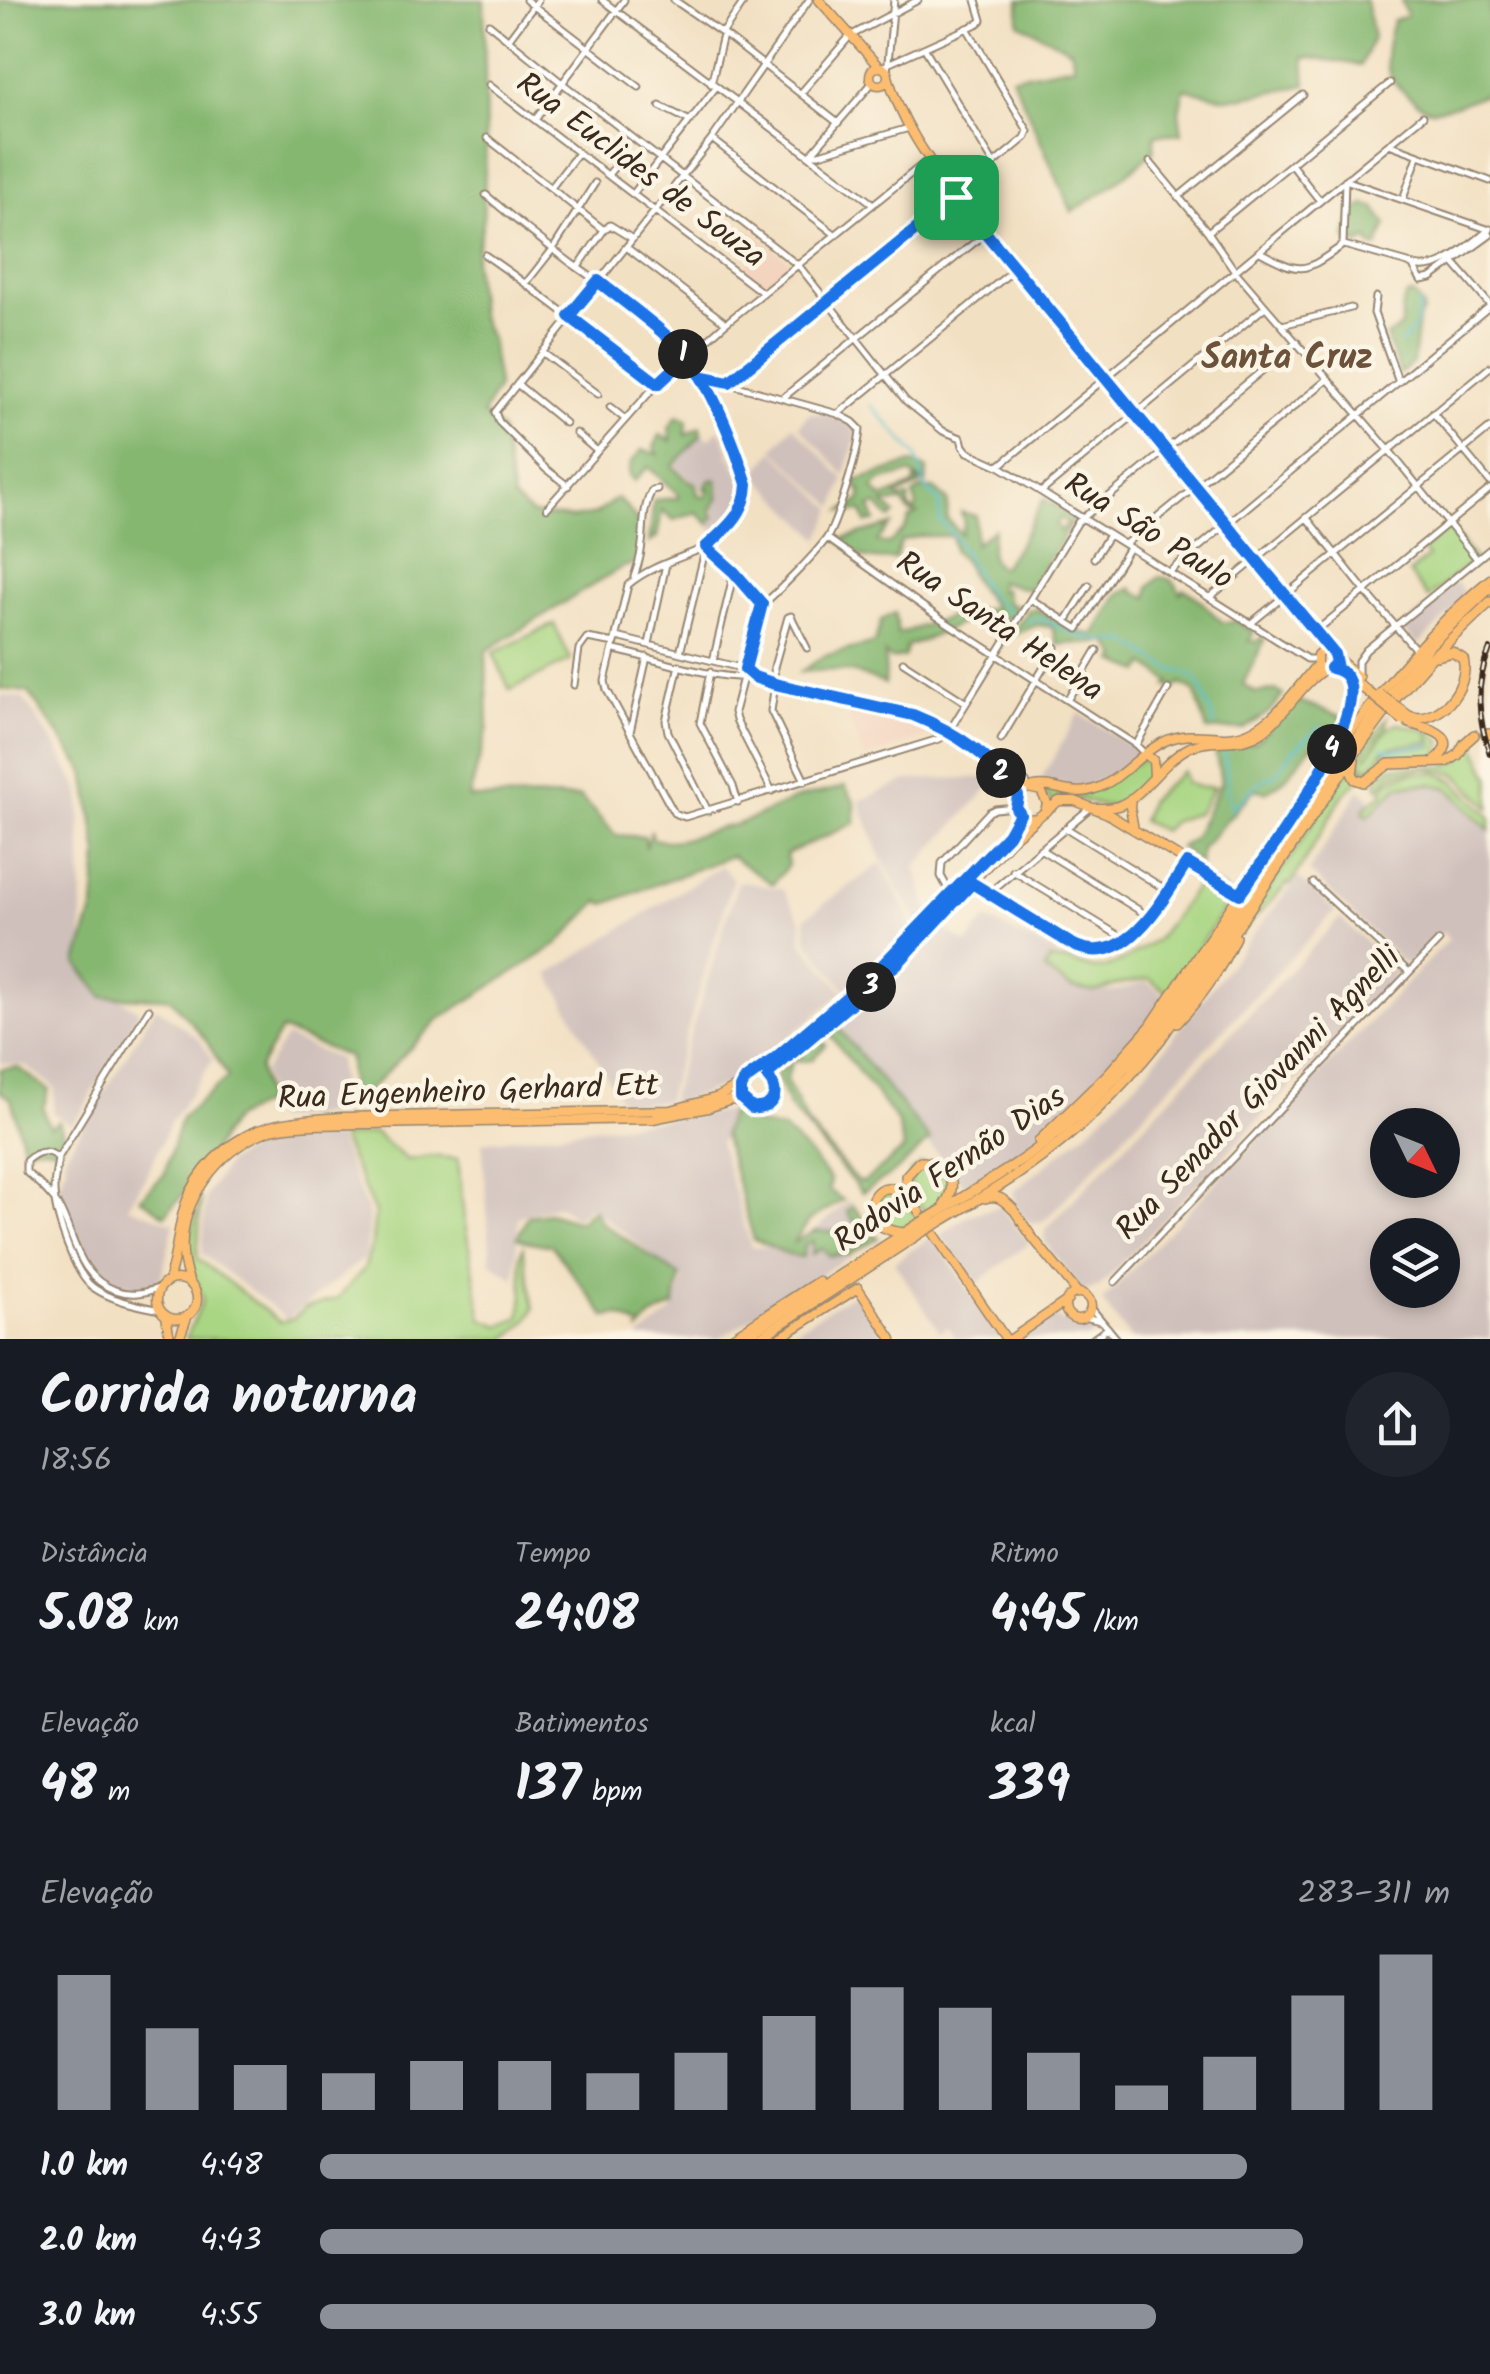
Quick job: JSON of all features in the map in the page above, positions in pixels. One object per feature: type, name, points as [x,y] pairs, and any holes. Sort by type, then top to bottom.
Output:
[{"type":"highway","points":[[1462,603],[1490,583]]},
{"type":"highway","name":"Rodovia Fernão Dias","points":[[937,1216],[973,1201],[1019,1167],[1129,1064],[1154,1034],[1374,714],[1431,644],[1490,583]]},
{"type":"highway","name":"Rodovia Fernão Dias","points":[[758,1339],[937,1216],[1061,1142],[1110,1098],[1161,1039],[1396,698],[1490,602]]},
{"type":"highway","points":[[1406,718],[1421,720],[1434,715],[1450,701],[1462,679],[1465,665],[1458,655],[1452,652],[1430,659]]},
{"type":"highway","points":[[1347,674],[1406,718],[1440,732],[1445,745],[1434,762]]},
{"type":"highway","points":[[1358,748],[1352,772],[1360,782],[1369,780],[1389,764],[1447,762],[1474,736]]},
{"type":"highway","points":[[1013,1209],[1010,1186],[1019,1167],[1150,1027],[1240,894]]},
{"type":"highway","points":[[908,1196],[906,1182],[910,1169],[919,1162],[934,1162],[953,1184],[949,1200],[937,1216]]},
{"type":"highway","points":[[904,1233],[880,1226],[871,1214],[870,1204],[876,1194],[890,1187],[908,1196]]},
{"type":"highway","points":[[973,1201],[994,1196],[1013,1209]]},
{"type":"highway","name":"Rodovia Fernão Dias","points":[[741,1339],[904,1233],[920,1229]]},
{"type":"highway","points":[[818,1281],[856,1264]]},
{"type":"main road","points":[[820,0],[881,73],[928,160],[956,197],[1194,487],[1334,654],[1363,683]]},
{"type":"main road","points":[[1090,808],[1108,814],[1240,894],[1362,717],[1462,603]]},
{"type":"main road","points":[[1318,634],[1322,662]]},
{"type":"main road","points":[[1090,808],[1118,806],[1132,798],[1174,757],[1196,744],[1229,743],[1260,733],[1318,674],[1326,650],[1334,654]]},
{"type":"main road","points":[[1322,662],[1336,663],[1334,654]]},
{"type":"main road","points":[[1308,794],[1351,706],[1347,674],[1322,662]]},
{"type":"main road","points":[[1030,788],[1047,798],[1041,815],[1028,819],[1018,811],[1018,796],[1030,788],[1042,785],[1085,792],[1101,787],[1163,742],[1178,736],[1235,736],[1258,727],[1322,662]]},
{"type":"main road","points":[[1145,754],[1155,764],[1154,776]]},
{"type":"main road","points":[[1132,798],[1134,830]]},
{"type":"main road","name":"Rua Engenheiro Gerhard Ett","points":[[190,1284],[182,1250],[185,1228],[200,1189],[210,1170],[266,1132],[312,1126],[653,1119],[731,1100],[763,1109],[772,1102],[775,1086],[768,1078],[770,1072],[894,960],[1011,840],[1059,801],[1075,801],[1090,808]]},
{"type":"main road","name":"Rua Engenheiro Gerhard Ett","points":[[164,1284],[174,1265],[185,1205],[199,1176],[238,1138],[264,1127],[344,1117],[671,1110],[718,1097],[742,1083],[894,960],[1008,835],[1018,811]]},
{"type":"main road","points":[[752,1075],[768,1078]]},
{"type":"main road","points":[[742,1083],[744,1102]]},
{"type":"main road","points":[[908,1196],[1008,1339],[1078,1294]]},
{"type":"main road","points":[[1013,1209],[1078,1294],[1087,1297],[1088,1313],[1074,1318],[1068,1314],[1057,1269]]},
{"type":"main road","points":[[170,1339],[156,1298],[164,1284],[179,1279],[194,1288],[196,1300],[179,1339]]},
{"type":"main road","name":"Rodovia Fernão Dias","points":[[729,1339],[818,1281]]},
{"type":"main road","points":[[778,1339],[858,1288],[892,1339]]},
{"type":"main road","points":[[163,1313],[177,1319],[188,1315]]},
{"type":"street","points":[[526,0],[536,3],[639,87]]},
{"type":"street","points":[[602,0],[873,204]]},
{"type":"street","points":[[535,120],[624,0]]},
{"type":"street","points":[[674,0],[838,122]]},
{"type":"street","points":[[633,194],[714,85],[723,35],[745,0]]},
{"type":"street","points":[[568,486],[499,422],[495,412],[712,139],[809,0]]},
{"type":"street","points":[[881,73],[894,0]]},
{"type":"street","points":[[801,93],[850,36],[918,0]]},
{"type":"street","points":[[810,155],[881,73],[982,20],[976,0]]},
{"type":"street","points":[[508,40],[536,3]]},
{"type":"street","name":"Rua São Paulo","points":[[489,24],[799,266],[906,400],[943,431],[961,438],[968,452],[999,466],[1307,659],[1322,662]]},
{"type":"street","points":[[710,393],[712,387],[726,382],[828,302],[1025,138],[1028,132],[968,28]]},
{"type":"street","points":[[924,48],[994,164]]},
{"type":"street","points":[[1208,232],[1390,83]]},
{"type":"street","name":"Rua Euclides de Souza","points":[[489,85],[763,293]]},
{"type":"street","points":[[1178,197],[1303,95]]},
{"type":"street","points":[[660,106],[690,121]]},
{"type":"street","points":[[999,466],[1423,116]]},
{"type":"street","points":[[810,155],[910,128]]},
{"type":"street","points":[[487,138],[604,230]]},
{"type":"street","points":[[712,139],[836,235]]},
{"type":"street","points":[[1389,144],[1490,180]]},
{"type":"street","points":[[551,188],[578,153]]},
{"type":"street","points":[[608,175],[624,155]]},
{"type":"street","points":[[1403,199],[1418,156]]},
{"type":"street","points":[[547,508],[625,418],[687,357],[928,160]]},
{"type":"street","points":[[1150,162],[1208,232],[1235,272],[1388,449],[1477,560]]},
{"type":"street","points":[[1291,164],[1320,202]]},
{"type":"street","points":[[1346,180],[1490,231]]},
{"type":"street","points":[[1343,245],[1346,180]]},
{"type":"street","points":[[526,282],[553,249],[595,183]]},
{"type":"street","points":[[486,195],[663,333],[687,357],[710,393],[747,484],[740,515],[706,547],[645,572],[628,585],[605,681],[629,734],[674,814],[685,818],[948,733],[1081,518],[1297,342]]},
{"type":"street","points":[[578,267],[610,225],[632,239]]},
{"type":"street","points":[[1259,252],[1289,268],[1304,270],[1343,245],[1408,263],[1421,280],[1431,278],[1490,231]]},
{"type":"street","points":[[784,397],[986,233]]},
{"type":"street","points":[[626,246],[726,323]]},
{"type":"street","points":[[485,255],[658,384]]},
{"type":"street","points":[[1414,268],[1452,260]]},
{"type":"street","points":[[1168,572],[1490,306],[1452,260]]},
{"type":"street","points":[[838,414],[1016,268]]},
{"type":"street","points":[[1376,297],[1374,313],[1398,380]]},
{"type":"street","points":[[1041,492],[1266,308]]},
{"type":"street","points":[[1282,326],[1351,308]]},
{"type":"street","points":[[542,352],[598,394]]},
{"type":"street","points":[[1210,597],[1490,367]]},
{"type":"street","points":[[701,376],[838,414],[860,430],[827,538],[762,604],[742,678],[734,712],[736,720],[772,791]]},
{"type":"street","points":[[1030,598],[1078,629],[1126,546],[1328,379]]},
{"type":"street","points":[[517,384],[565,423]]},
{"type":"street","points":[[610,406],[625,418]]},
{"type":"street","points":[[1318,634],[1490,486],[1433,413]]},
{"type":"street","points":[[1250,624],[1490,428]]},
{"type":"street","points":[[576,433],[596,451]]},
{"type":"street","points":[[634,580],[642,549],[643,516],[652,490],[657,489]]},
{"type":"street","points":[[1306,517],[1417,651]]},
{"type":"street","points":[[1094,558],[1109,536]]},
{"type":"street","name":"Rua Santa Helena","points":[[827,538],[1145,754]]},
{"type":"street","points":[[706,547],[762,604]]},
{"type":"street","points":[[680,653],[706,547]]},
{"type":"street","points":[[1363,683],[1358,661],[1362,654],[1490,549]]},
{"type":"street","points":[[648,645],[666,564]]},
{"type":"street","points":[[713,661],[734,572]]},
{"type":"street","points":[[1066,621],[1088,585]]},
{"type":"street","points":[[1081,597],[1094,605]]},
{"type":"street","points":[[804,780],[771,711],[774,667],[788,617],[796,622],[807,648]]},
{"type":"street","points":[[574,685],[582,644],[587,638],[648,645],[745,669],[754,677],[775,684],[913,715],[948,733],[1030,788]]},
{"type":"street","points":[[615,643],[679,665],[754,677]]},
{"type":"street","points":[[1001,740],[1056,647]]},
{"type":"street","points":[[1068,700],[1097,650]]},
{"type":"street","points":[[629,734],[647,657]]},
{"type":"street","points":[[903,662],[965,702]]},
{"type":"street","points":[[679,665],[666,720],[668,732],[708,811]]},
{"type":"street","points":[[710,672],[700,723],[738,802]]},
{"type":"street","points":[[1136,745],[1168,690]]},
{"type":"street","points":[[994,763],[1018,796]]},
{"type":"street","points":[[990,893],[1090,808]]},
{"type":"street","points":[[951,894],[941,876],[942,863],[989,812],[1018,811]]},
{"type":"street","points":[[1066,828],[1168,891]]},
{"type":"street","points":[[1040,849],[1150,917]]},
{"type":"street","points":[[972,883],[1079,948],[1094,952],[1134,936],[1187,863]]},
{"type":"street","points":[[1013,871],[1126,941]]},
{"type":"street","points":[[1313,882],[1408,972]]},
{"type":"street","name":"Rua Senador Giovanni Agnelli","points":[[1115,1282],[1439,942]]},
{"type":"street","points":[[149,1009],[58,1158],[54,1188],[72,1260],[91,1286],[124,1302],[163,1313]]},
{"type":"street","points":[[58,1158],[42,1151],[26,1160],[26,1172],[57,1204],[88,1271],[110,1288],[136,1294],[164,1284]]},
{"type":"street","points":[[1088,1313],[1117,1339]]},
{"type":"street","points":[[1093,1339],[1105,1325]]},
{"type":"shaded area","points":[[747,227],[795,266],[764,290],[740,272],[753,257],[734,243]]},
{"type":"shaded area","points":[[809,413],[829,413],[857,433],[845,475],[799,426]]},
{"type":"shaded area","points":[[793,425],[844,479],[835,507],[773,449]]},
{"type":"shaded area","points":[[720,429],[730,453],[724,460],[730,455],[743,481],[744,496],[736,514],[717,532],[708,526],[716,519],[714,508],[720,490],[707,480],[700,489],[676,465],[702,434],[709,439]]},
{"type":"shaded area","points":[[773,451],[833,509],[820,539],[755,474]]},
{"type":"shaded area","points":[[1456,582],[1467,596],[1418,645],[1404,626]]},
{"type":"shaded area","points":[[0,695],[23,698],[80,791],[83,971],[139,1012],[71,1125],[53,1113],[55,1088],[26,1066],[0,1063]]},
{"type":"shaded area","points":[[846,710],[871,711],[922,724],[934,734],[864,759]]},
{"type":"shaded area","points":[[1079,713],[1140,751],[1116,772],[1081,788],[1041,779]]},
{"type":"shaded area","points":[[994,777],[916,867],[929,912],[919,924],[881,858],[859,801],[908,780]]},
{"type":"shaded area","points":[[1440,784],[1450,787],[1490,828],[1490,1339],[1131,1339],[1102,1301],[1449,939],[1442,932],[1415,960],[1404,964],[1309,871],[1360,789],[1378,806],[1398,787]]},
{"type":"shaded area","points":[[881,863],[909,915],[912,932],[847,992],[807,940],[805,918]]},
{"type":"shaded area","points":[[721,866],[733,879],[666,1101],[623,1105],[549,974]]},
{"type":"shaded area","points":[[1298,877],[1335,911],[1046,1219],[1028,1222],[1016,1207],[1013,1192],[1092,1127],[1147,1071]]},
{"type":"shaded area","points":[[738,881],[782,889],[802,921],[802,942],[844,992],[733,1082],[668,1106]]},
{"type":"shaded area","points":[[1340,918],[1394,967],[1391,982],[1099,1287],[1085,1291],[1079,1287],[1046,1244],[1046,1229]]},
{"type":"shaded area","points":[[986,919],[1056,953],[1053,976],[1111,992],[1146,982],[1167,997],[1139,1036],[1032,1144],[965,1186],[834,1033],[944,929],[967,944]]},
{"type":"shaded area","points":[[156,1007],[199,1039],[213,1060],[171,1122],[128,1207],[174,1223],[162,1276],[146,1290],[103,1278],[79,1243],[57,1188],[66,1167],[65,1156]]},
{"type":"shaded area","points":[[286,1037],[338,1059],[344,1113],[274,1120],[263,1073]]},
{"type":"shaded area","points":[[724,1112],[768,1116],[719,1142],[751,1247],[794,1249],[849,1200],[880,1237],[718,1339],[638,1339],[672,1312],[683,1279],[590,1206],[576,1217],[558,1205],[518,1217],[515,1279],[491,1263],[482,1142]]},
{"type":"shaded area","points":[[337,1137],[369,1215],[366,1257],[287,1319],[202,1254],[206,1196],[228,1162],[260,1144]]},
{"type":"shaded area","points":[[1000,1206],[1029,1243],[978,1283],[940,1235],[969,1215]]},
{"type":"shaded area","points":[[933,1236],[1001,1339],[957,1339],[948,1327],[940,1332],[894,1262]]},
{"type":"shaded area","points":[[857,1291],[885,1339],[781,1339]]},
{"type":"shaded area","points":[[1054,1316],[1063,1322],[1095,1322],[1101,1328],[1087,1339],[1019,1339]]},
{"type":"green space","points":[[0,0],[484,0],[486,147],[483,223],[474,262],[479,314],[491,340],[498,387],[483,414],[501,430],[513,499],[532,514],[572,518],[596,514],[617,498],[637,521],[640,542],[635,564],[622,567],[486,651],[488,727],[469,798],[580,797],[616,835],[645,837],[646,848],[651,830],[653,839],[684,839],[845,786],[855,803],[855,823],[786,854],[788,865],[773,884],[731,856],[605,904],[599,901],[558,944],[438,1020],[351,1108],[349,1057],[281,1030],[259,1068],[266,1102],[232,1120],[191,1185],[165,1215],[140,1198],[164,1175],[181,1118],[228,1077],[206,1040],[170,998],[103,997],[77,963],[94,907],[98,855],[85,772],[28,692],[0,689]]},
{"type":"green space","points":[[1019,0],[1366,0],[1373,38],[1361,65],[1304,57],[1306,85],[1224,98],[1184,89],[1179,112],[1182,133],[1155,135],[1153,152],[1072,212],[1012,77],[1074,65],[1071,50],[1019,23]]},
{"type":"green space","points":[[1401,0],[1490,0],[1490,92],[1452,106],[1430,109],[1400,89],[1389,72],[1386,54],[1393,21],[1407,16]]},
{"type":"green space","points":[[1365,205],[1376,208],[1387,224],[1377,248],[1368,239],[1358,244],[1346,239],[1352,211]]},
{"type":"green space","points":[[1407,295],[1414,295],[1423,312],[1418,321],[1413,363],[1400,374],[1386,336],[1399,328]]},
{"type":"green space","points":[[677,416],[687,420],[686,435],[700,427],[701,435],[673,466],[696,484],[698,496],[706,497],[709,488],[704,489],[709,480],[717,480],[718,498],[711,510],[714,517],[709,524],[697,512],[674,520],[662,510],[657,537],[649,543],[654,500],[678,498],[677,493],[648,467],[634,481],[629,475],[631,463],[642,450],[658,454],[654,447],[660,435],[671,441],[669,428]]},
{"type":"green space","points":[[912,463],[927,469],[926,484],[910,473],[880,481],[873,489],[882,498],[914,485],[915,479],[921,484],[896,496],[908,497],[909,508],[914,511],[917,507],[913,495],[920,489],[934,489],[948,501],[947,519],[961,534],[961,512],[976,516],[975,544],[994,529],[991,556],[1001,568],[1044,499],[1075,518],[1070,526],[1060,518],[1056,524],[1060,532],[1066,526],[1069,528],[1030,590],[999,581],[999,591],[1004,589],[1008,604],[1019,607],[1010,619],[975,619],[907,646],[904,657],[891,659],[885,654],[885,684],[844,671],[801,672],[824,656],[875,643],[881,620],[895,613],[898,634],[964,612],[994,608],[965,562],[954,552],[952,536],[921,536],[901,541],[895,559],[864,557],[838,540],[891,525],[877,541],[888,544],[904,530],[909,518],[917,514],[909,512],[902,502],[884,503],[895,514],[890,519],[877,505],[870,507],[875,521],[866,523],[862,511],[843,511],[861,500],[861,491],[850,483]]},
{"type":"green space","points":[[1448,525],[1475,559],[1428,598],[1409,573],[1428,557],[1423,550],[1419,552]]},
{"type":"green space","points":[[1159,577],[1173,581],[1180,593],[1184,589],[1190,592],[1224,623],[1236,620],[1254,632],[1249,641],[1263,637],[1243,684],[1256,693],[1276,690],[1283,695],[1268,713],[1243,729],[1207,730],[1195,692],[1181,684],[1167,686],[1170,682],[1146,664],[1141,672],[1114,661],[1118,657],[1107,641],[1058,645],[1052,627],[1037,625],[1010,636],[1028,610],[1038,609],[1075,631],[1094,635],[1119,593],[1132,588],[1148,597],[1149,587]]},
{"type":"green space","points":[[554,624],[571,660],[510,690],[493,653]]},
{"type":"green space","points":[[1299,701],[1343,717],[1330,746],[1312,746],[1283,781],[1266,792],[1255,789],[1201,849],[1200,864],[1180,847],[1193,839],[1221,782],[1215,749],[1255,742]]},
{"type":"green space","points":[[1387,718],[1386,728],[1366,758],[1388,728],[1397,723],[1428,731],[1430,742],[1392,747],[1381,754],[1433,746],[1429,731],[1442,742],[1440,752],[1434,759],[1391,760],[1365,778],[1358,775],[1357,771],[1370,768],[1369,773],[1381,755],[1372,766],[1358,768],[1364,761],[1356,768]]},
{"type":"green space","points":[[1472,739],[1490,777],[1490,808],[1456,774],[1425,768],[1392,774],[1379,787],[1376,780],[1391,767],[1446,766],[1461,759]]},
{"type":"green space","points":[[1143,759],[1152,764],[1152,775],[1130,797],[1114,805],[1071,798],[1052,802],[1041,788],[1081,794]]},
{"type":"green space","points":[[1350,767],[1357,782],[1343,795],[1291,884],[1239,935]]},
{"type":"green space","points":[[1183,771],[1186,783],[1214,787],[1199,812],[1172,822],[1163,831],[1142,821],[1150,800]]},
{"type":"green space","points":[[1412,773],[1437,773],[1453,780],[1490,816],[1490,831],[1448,788],[1430,784],[1399,786],[1368,816],[1363,813],[1367,805],[1384,793],[1382,789],[1391,779]]},
{"type":"green space","points":[[1213,883],[1233,896],[1168,993],[1149,979],[1094,992],[1071,988],[1045,970],[1049,960],[1094,969],[1124,960],[1157,939],[1196,887]]},
{"type":"green space","points":[[834,1023],[930,1140],[900,1168],[862,1193],[789,1106],[776,1074],[820,1040],[826,1045],[811,1060],[792,1062],[786,1080],[808,1124],[857,1181],[864,1182],[904,1149],[897,1121],[827,1031]]},
{"type":"green space","points":[[17,1067],[49,1090],[43,1108],[50,1127],[59,1121],[65,1140],[58,1149],[37,1146],[24,1150],[11,1099],[0,1092],[0,1069]]},
{"type":"green space","points":[[729,1113],[784,1129],[830,1180],[829,1190],[843,1200],[810,1220],[793,1243],[815,1231],[858,1227],[847,1212],[853,1206],[878,1238],[849,1254],[829,1256],[822,1248],[812,1254],[813,1241],[804,1245],[803,1257],[754,1240],[723,1134]]},
{"type":"green space","points":[[374,1133],[407,1160],[430,1156],[458,1159],[482,1319],[501,1326],[520,1318],[523,1248],[534,1309],[526,1322],[506,1339],[186,1339],[203,1299],[192,1274],[187,1246],[201,1198],[197,1258],[280,1322],[293,1319],[305,1308],[337,1299],[364,1269],[372,1245],[375,1213],[341,1138]]},
{"type":"green space","points":[[921,1164],[930,1165],[947,1177],[947,1200],[926,1213],[912,1194],[910,1184],[911,1171]]},
{"type":"green space","points":[[889,1190],[906,1199],[919,1219],[894,1229],[873,1213],[876,1198]]},
{"type":"green space","points":[[593,1209],[602,1223],[680,1276],[674,1306],[652,1317],[638,1332],[641,1327],[618,1315],[606,1317],[552,1246],[517,1238],[528,1216],[549,1213],[579,1222]]},
{"type":"waterway","points":[[1401,344],[1415,325],[1419,303]]},
{"type":"waterway","points":[[871,405],[916,455],[925,487],[939,501],[940,521],[991,597],[1010,613]]},
{"type":"waterway","points":[[1026,621],[1042,619],[1096,640],[1128,642],[1170,669],[1190,674],[1201,687],[1215,726]]},
{"type":"waterway","points":[[1225,750],[1232,809],[1261,781],[1275,775],[1320,726]]},
{"type":"waterway","points":[[1382,747],[1391,750],[1430,745]]},
{"type":"railway","points":[[1490,649],[1480,701],[1490,754]]},
{"type":"district","name":"Santa Cruz","points":[[1287,359]]},
{"type":"route","points":[[956,197],[729,382],[701,376],[687,357],[658,384],[569,316],[598,281],[663,333],[687,357],[710,393],[747,484],[740,515],[706,547],[762,604],[745,669],[754,677],[775,684],[930,722],[994,763],[1018,796],[1016,808],[1020,814],[1008,835],[914,935],[874,974],[745,1080],[741,1098],[752,1108],[763,1109],[775,1097],[775,1086],[768,1078],[770,1072],[898,963],[972,883],[1070,943],[1094,952],[1134,936],[1187,863],[1240,894],[1308,794],[1351,706],[1347,674],[1331,668],[1336,656],[956,197]]}]
